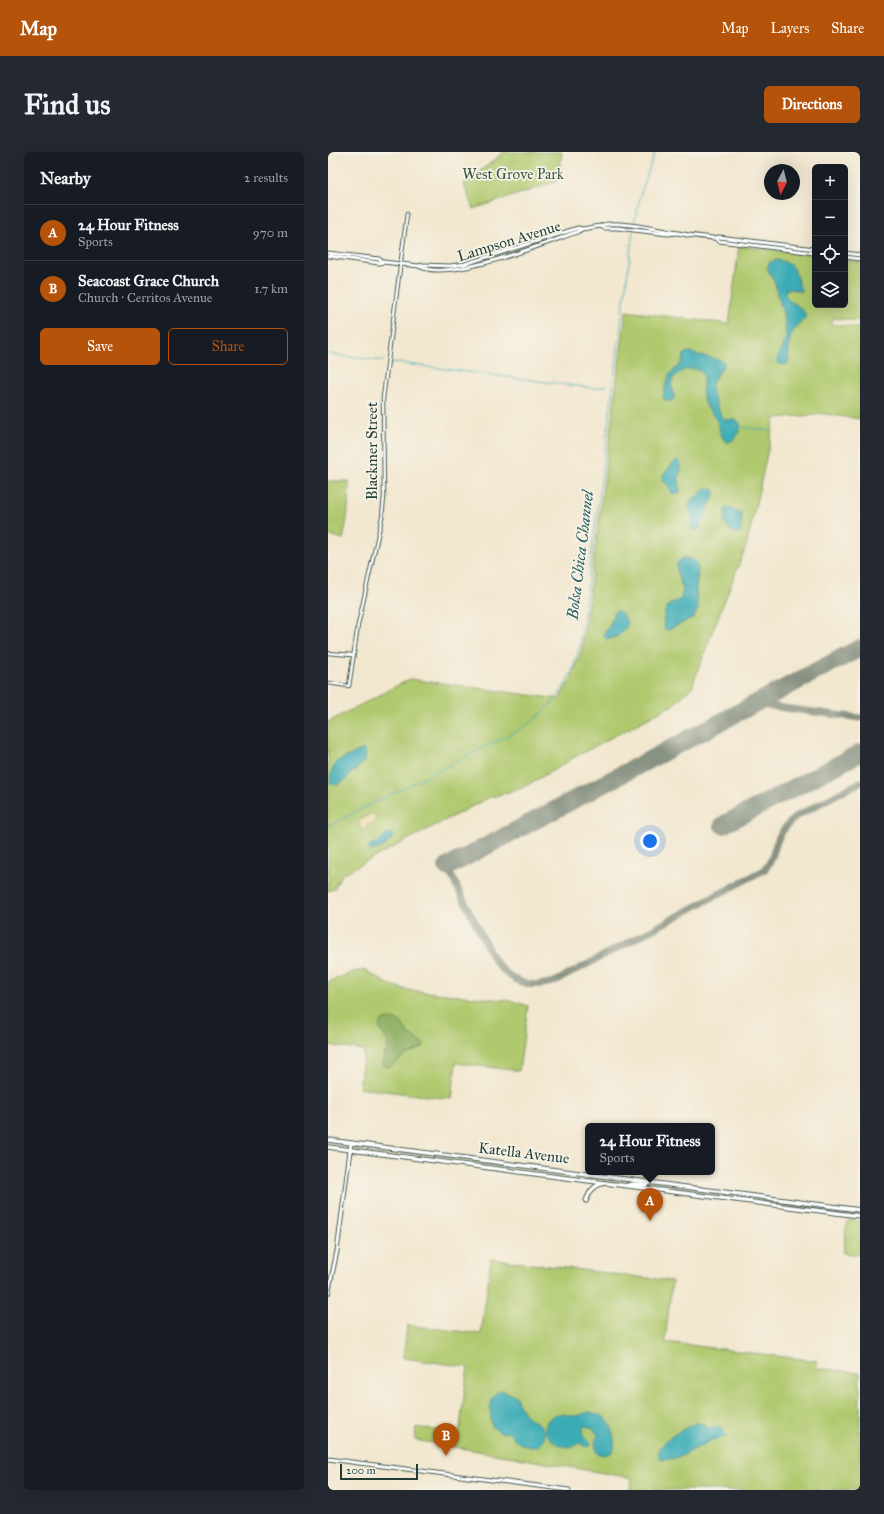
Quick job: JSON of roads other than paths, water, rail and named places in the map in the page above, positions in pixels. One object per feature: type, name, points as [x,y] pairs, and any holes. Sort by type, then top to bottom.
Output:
[{"type":"main road","name":"Lampson Avenue","points":[[328,256],[379,263],[383,262],[419,266],[450,266],[465,264],[578,228],[582,229],[610,224],[812,249]]},
{"type":"main road","name":"Lampson Avenue","points":[[715,238],[719,241],[812,253]]},
{"type":"main road","name":"Lampson Avenue","points":[[328,253],[379,259],[383,262]]},
{"type":"main road","points":[[848,253],[860,255]]},
{"type":"main road","points":[[848,257],[860,259]]},
{"type":"main road","name":"Katella Avenue","points":[[328,1140],[585,1173]]},
{"type":"main road","points":[[328,1294],[337,1251],[351,1143]]},
{"type":"main road","name":"Katella Avenue","points":[[328,1147],[860,1216]]},
{"type":"main road","name":"Katella Avenue","points":[[600,1175],[860,1210]]},
{"type":"main road","points":[[625,1186],[634,1184],[645,1185],[649,1182]]},
{"type":"main road","points":[[586,1201],[592,1188],[606,1183]]},
{"type":"main road","points":[[328,1459],[569,1490]]},
{"type":"street","name":"Blackmer Street","points":[[328,684],[349,686],[352,656],[358,625],[382,517],[384,497],[383,398],[407,214]]},
{"type":"street","points":[[328,653],[352,656]]},
{"type":"water","points":[[777,260],[789,264],[795,271],[802,292],[786,289],[785,295],[790,301],[800,307],[806,317],[794,330],[790,338],[788,363],[785,365],[779,364],[776,361],[786,337],[785,322],[775,283],[767,268],[770,262]]},
{"type":"water","points":[[690,352],[724,362],[724,365],[712,382],[711,389],[722,418],[727,420],[736,420],[740,423],[739,433],[732,441],[726,442],[721,434],[716,419],[705,404],[703,398],[703,374],[700,371],[691,369],[681,371],[672,381],[674,399],[669,402],[663,398],[670,374],[681,364],[685,353]]},
{"type":"water","points":[[679,460],[681,464],[679,478],[680,492],[675,495],[672,494],[670,488],[663,481],[663,475],[675,461]]},
{"type":"water","points":[[705,488],[714,490],[714,495],[698,530],[695,531],[691,526],[692,517],[689,502]]},
{"type":"water","points":[[727,507],[741,514],[742,523],[739,534],[732,532],[724,522]]},
{"type":"water","points":[[683,558],[694,561],[697,565],[698,574],[696,590],[698,609],[693,618],[668,630],[664,627],[667,607],[673,602],[681,599],[683,590],[676,568],[679,561]]},
{"type":"water","points":[[617,611],[622,613],[625,617],[627,626],[618,636],[607,640],[603,634],[610,625],[614,612]]},
{"type":"water","points":[[363,749],[366,752],[364,762],[341,783],[337,785],[331,784],[331,773],[336,762]]},
{"type":"water","points":[[391,833],[393,837],[386,845],[370,851],[370,845],[378,842],[386,834]]},
{"type":"water","points":[[501,1390],[516,1396],[520,1407],[526,1415],[541,1426],[544,1432],[544,1439],[540,1445],[533,1447],[523,1445],[516,1441],[507,1432],[501,1433],[492,1427],[490,1412],[491,1401],[493,1396]]},
{"type":"water","points":[[589,1412],[604,1417],[610,1423],[614,1445],[614,1450],[611,1453],[602,1455],[596,1452],[595,1443],[598,1434],[593,1428],[585,1426],[583,1428],[583,1436],[591,1442],[590,1447],[583,1446],[580,1443],[570,1447],[562,1446],[556,1444],[548,1436],[546,1425],[548,1420],[556,1414],[577,1416]]},
{"type":"water","points":[[696,1423],[704,1424],[707,1428],[721,1427],[727,1437],[712,1440],[680,1457],[664,1460],[660,1459],[660,1448],[670,1437]]},
{"type":"waterway","name":"Bolsa Chica Channel","points":[[634,224],[641,193],[655,152]]},
{"type":"waterway","name":"Bolsa Chica Channel","points":[[328,826],[521,729],[533,721],[552,703],[566,683],[572,671],[580,645],[633,231]]},
{"type":"waterway","points":[[328,354],[383,361]]},
{"type":"waterway","points":[[391,362],[592,388],[607,385]]},
{"type":"waterway","points":[[741,427],[769,431]]},
{"type":"place","name":"24 Hour Fitness","points":[[650,1221]]},
{"type":"place","name":"Seacoast Grace Church","points":[[446,1456]]},
{"type":"park label","name":"West Grove Park","points":[[513,174]]}]
